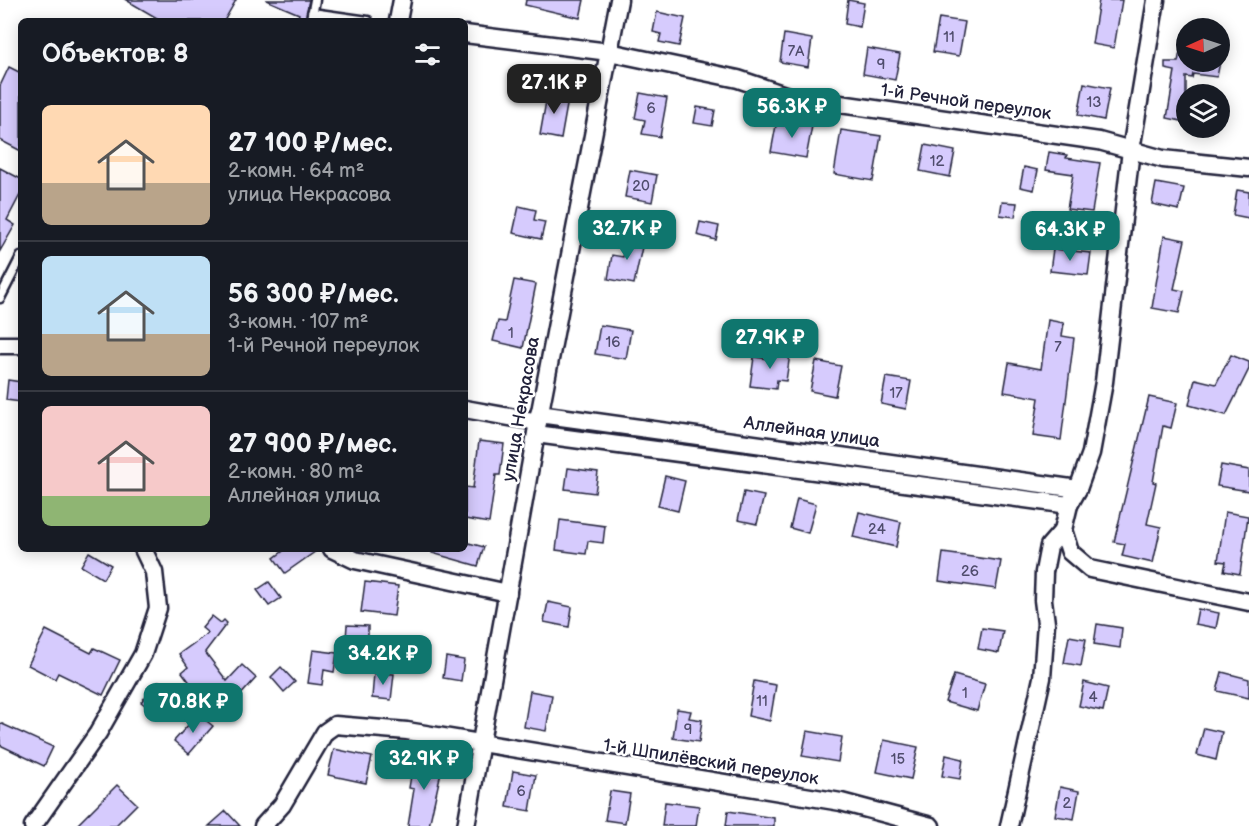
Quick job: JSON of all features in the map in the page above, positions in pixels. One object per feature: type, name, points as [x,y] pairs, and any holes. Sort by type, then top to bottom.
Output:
[{"type":"street","points":[[399,18],[402,0]]},
{"type":"street","name":"улица Некрасова","points":[[466,826],[538,423],[620,0]]},
{"type":"street","points":[[1156,0],[1131,150],[1104,382],[1091,453],[1078,489],[1069,505],[1064,530],[1070,552],[1090,569],[1249,602]]},
{"type":"street","name":"1-й Речной переулок","points":[[468,34],[609,52],[738,79],[791,97],[1099,141],[1163,159],[1249,168]]},
{"type":"street","points":[[0,345],[18,345]]},
{"type":"street","name":"Аллейная улица","points":[[468,410],[538,423],[1069,505]]},
{"type":"street","name":"Аллейная улица","points":[[538,423],[1078,489]]},
{"type":"street","points":[[1009,826],[1042,678],[1047,623],[1043,600],[1044,572],[1049,546],[1064,530]]},
{"type":"street","points":[[33,826],[98,733],[143,654],[158,608],[154,572],[144,552]]},
{"type":"street","points":[[339,552],[356,560],[508,593]]},
{"type":"street","name":"1-й Шпилёвский переулок","points":[[263,826],[282,805],[325,732],[335,725],[407,731],[841,802],[932,826]]},
{"type":"lane","points":[[311,17],[315,0]]},
{"type":"lane","points":[[0,298],[18,263]]},
{"type":"building","points":[[126,0],[236,0],[226,18],[157,18]]},
{"type":"building","points":[[266,0],[309,0],[306,18],[298,18],[299,14]]},
{"type":"building","points":[[526,0],[584,0],[580,18],[525,5]]},
{"type":"building","points":[[848,0],[864,3],[860,27],[845,24]]},
{"type":"building","points":[[1099,0],[1122,0],[1114,48],[1092,44]]},
{"type":"building","points":[[657,12],[685,18],[679,46],[659,42],[661,34],[653,32]]},
{"type":"building","points":[[939,18],[965,22],[959,56],[933,52]]},
{"type":"building","points":[[784,34],[812,39],[808,67],[780,62]]},
{"type":"building","points":[[867,48],[900,54],[895,80],[863,74]]},
{"type":"building","points":[[1165,62],[1176,62],[1176,72],[1218,72],[1217,77],[1193,74],[1192,78],[1186,77],[1186,84],[1176,84],[1176,120],[1167,118],[1175,71],[1165,69]]},
{"type":"building","points":[[9,67],[18,72],[18,149],[0,140],[0,86]]},
{"type":"building","points":[[1084,83],[1110,88],[1104,120],[1078,115]]},
{"type":"building","points":[[548,90],[569,94],[561,139],[540,135]]},
{"type":"building","points":[[640,93],[667,98],[660,137],[642,134],[645,120],[635,118]]},
{"type":"building","points":[[697,107],[715,110],[712,126],[694,123]]},
{"type":"building","points":[[777,120],[812,126],[806,158],[771,152]]},
{"type":"building","points":[[841,130],[881,136],[873,181],[834,174]]},
{"type":"building","points":[[925,145],[955,151],[950,177],[920,171]]},
{"type":"building","points":[[1049,152],[1067,155],[1066,158],[1100,163],[1092,212],[1067,209],[1073,174],[1046,170]]},
{"type":"building","points":[[1024,167],[1038,170],[1034,190],[1020,187]]},
{"type":"building","points":[[0,168],[18,177],[18,199],[7,220],[15,225],[0,251]]},
{"type":"building","points":[[630,170],[657,175],[652,202],[625,197]]},
{"type":"building","points":[[1156,183],[1184,188],[1179,210],[1152,204]]},
{"type":"building","points":[[1237,190],[1249,192],[1249,218],[1233,215]]},
{"type":"building","points":[[1002,202],[1017,203],[1015,217],[1000,215]]},
{"type":"building","points":[[519,206],[536,210],[534,220],[545,222],[541,239],[513,233]]},
{"type":"building","points":[[700,222],[719,226],[716,240],[697,235]]},
{"type":"building","points":[[628,234],[644,238],[634,284],[608,279],[612,255],[623,257]]},
{"type":"building","points":[[1164,236],[1185,240],[1174,289],[1184,291],[1179,313],[1152,308]]},
{"type":"building","points":[[1053,249],[1091,253],[1088,275],[1050,271]]},
{"type":"building","points":[[514,280],[536,284],[523,348],[493,341],[498,321],[505,322]]},
{"type":"building","points":[[1048,320],[1064,323],[1062,336],[1074,338],[1061,440],[1033,436],[1039,398],[1004,392],[1009,363],[1041,369]]},
{"type":"building","points":[[600,325],[631,330],[626,359],[595,354]]},
{"type":"building","points":[[769,351],[790,354],[786,381],[777,380],[776,389],[750,386],[754,357],[768,359]]},
{"type":"building","points":[[1231,355],[1249,362],[1249,369],[1226,415],[1189,405],[1195,379],[1216,384]]},
{"type":"building","points":[[816,361],[841,366],[835,396],[810,391]]},
{"type":"building","points":[[886,377],[911,381],[906,409],[881,404]]},
{"type":"building","points":[[8,380],[18,382],[18,402],[6,400]]},
{"type":"building","points":[[1149,397],[1177,403],[1171,428],[1163,426],[1153,482],[1156,483],[1147,524],[1161,527],[1153,563],[1122,556],[1125,544],[1114,542]]},
{"type":"building","points":[[479,441],[504,444],[500,475],[496,475],[489,523],[468,520],[468,487],[473,488]]},
{"type":"building","points":[[1221,465],[1249,470],[1249,491],[1217,486]]},
{"type":"building","points":[[568,468],[598,472],[595,493],[565,489]]},
{"type":"building","points":[[665,476],[685,481],[678,511],[658,506]]},
{"type":"building","points":[[744,492],[764,496],[757,524],[738,520]]},
{"type":"building","points":[[797,499],[816,504],[808,533],[790,528]]},
{"type":"building","points":[[859,512],[901,522],[896,547],[853,537]]},
{"type":"building","points":[[1225,512],[1248,516],[1240,574],[1224,571],[1226,562],[1218,561]]},
{"type":"building","points":[[560,520],[605,526],[603,543],[588,541],[586,554],[556,550]]},
{"type":"building","points":[[468,543],[484,547],[478,566],[432,553],[468,552]]},
{"type":"building","points":[[89,552],[111,565],[103,579],[81,566]]},
{"type":"building","points":[[282,552],[315,552],[285,573],[274,558]]},
{"type":"building","points":[[943,553],[1001,561],[996,589],[939,581]]},
{"type":"building","points":[[269,582],[281,598],[269,606],[257,590]]},
{"type":"building","points":[[365,582],[398,586],[394,616],[361,612]]},
{"type":"building","points":[[548,602],[572,607],[569,627],[544,622]]},
{"type":"building","points":[[1198,609],[1219,613],[1216,628],[1195,624]]},
{"type":"building","points":[[212,616],[221,623],[224,620],[227,623],[205,652],[227,681],[242,665],[256,678],[218,720],[182,672],[188,667],[179,654],[208,633],[202,628]]},
{"type":"building","points":[[1097,624],[1122,628],[1120,648],[1094,644]]},
{"type":"building","points":[[347,625],[368,626],[368,641],[346,639]]},
{"type":"building","points":[[982,628],[1003,631],[999,653],[978,649]]},
{"type":"building","points":[[46,630],[91,653],[94,648],[120,660],[103,695],[58,673],[55,679],[28,665]]},
{"type":"building","points":[[1069,636],[1086,639],[1081,666],[1064,663]]},
{"type":"building","points":[[313,650],[337,653],[334,672],[324,670],[322,685],[308,683]]},
{"type":"building","points":[[446,657],[464,660],[461,681],[443,678]]},
{"type":"building","points":[[281,667],[295,682],[284,692],[271,677]]},
{"type":"building","points":[[1222,672],[1249,679],[1249,698],[1217,691]]},
{"type":"building","points":[[374,673],[394,674],[391,700],[372,698]]},
{"type":"building","points":[[954,675],[985,684],[977,711],[945,702]]},
{"type":"building","points":[[159,681],[176,695],[159,716],[141,702]]},
{"type":"building","points":[[754,681],[776,685],[770,721],[748,716]]},
{"type":"building","points":[[1084,682],[1108,688],[1103,711],[1079,706]]},
{"type":"building","points":[[530,691],[552,695],[546,731],[524,727]]},
{"type":"building","points":[[677,709],[691,711],[689,718],[702,720],[699,742],[673,738]]},
{"type":"building","points":[[198,714],[213,726],[189,754],[174,741]]},
{"type":"building","points":[[0,723],[53,747],[44,766],[0,745]]},
{"type":"building","points":[[1204,728],[1222,732],[1216,760],[1197,755]]},
{"type":"building","points":[[807,731],[842,737],[838,762],[802,756]]},
{"type":"building","points":[[884,740],[918,747],[911,779],[877,772]]},
{"type":"building","points":[[334,749],[372,757],[366,783],[328,775]]},
{"type":"building","points":[[946,755],[963,759],[960,779],[942,776]]},
{"type":"building","points":[[414,758],[443,763],[429,826],[408,826],[414,789],[409,788]]},
{"type":"building","points":[[513,771],[536,775],[530,811],[507,807]]},
{"type":"building","points":[[117,785],[137,804],[115,826],[76,826]]},
{"type":"building","points":[[1060,787],[1079,791],[1074,819],[1055,816]]},
{"type":"building","points":[[610,791],[630,794],[625,823],[605,820]]},
{"type":"building","points":[[665,802],[699,806],[696,826],[662,826]]},
{"type":"building","points":[[226,811],[240,826],[209,826]]},
{"type":"building","points":[[728,811],[774,818],[774,826],[726,826]]}]
